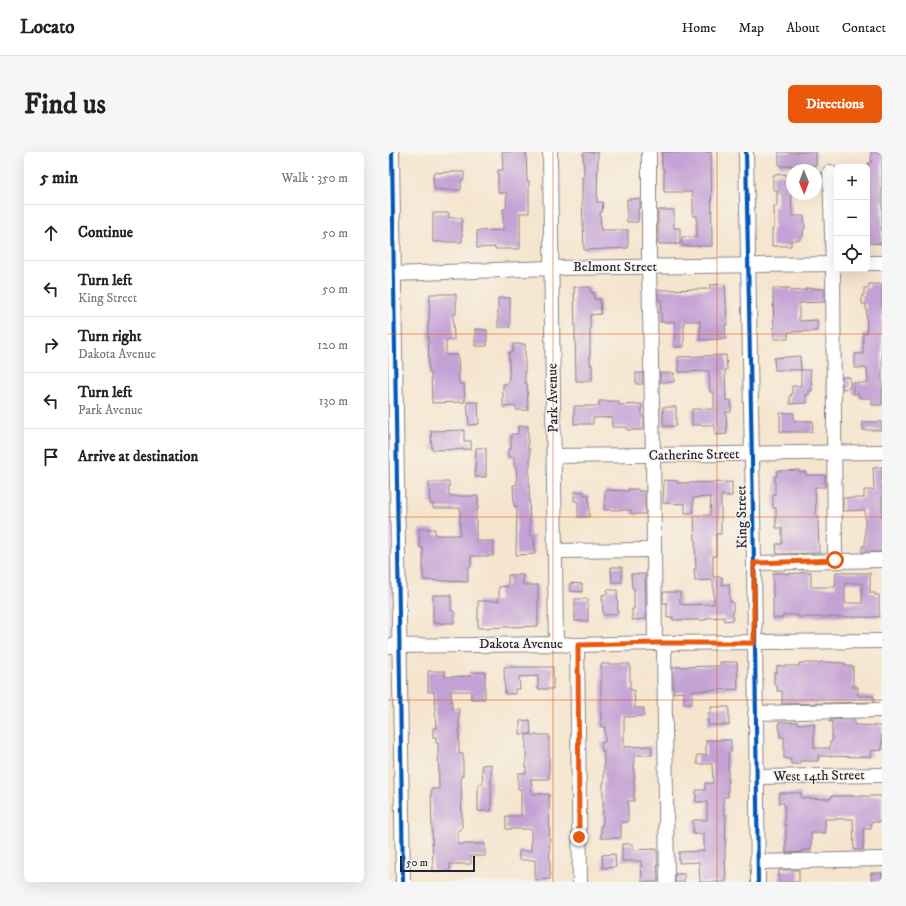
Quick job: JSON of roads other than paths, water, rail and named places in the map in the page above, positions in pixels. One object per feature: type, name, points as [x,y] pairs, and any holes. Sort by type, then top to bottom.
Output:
[{"type":"street","points":[[392,152],[390,199],[394,274],[394,646],[403,882]]},
{"type":"street","name":"Park Avenue","points":[[550,152],[556,644]]},
{"type":"street","points":[[649,152],[654,550],[660,643],[667,882]]},
{"type":"street","name":"King Street","points":[[746,152],[754,563],[758,882]]},
{"type":"street","points":[[830,172],[834,246]]},
{"type":"street","points":[[870,263],[882,263]]},
{"type":"street","name":"Belmont Street","points":[[394,274],[551,268],[834,264]]},
{"type":"street","points":[[835,272],[835,560]]},
{"type":"street","name":"Catherine Street","points":[[554,456],[653,456],[882,452]]},
{"type":"street","points":[[555,551],[654,550]]},
{"type":"street","points":[[754,563],[882,560]]},
{"type":"street","name":"Dakota Avenue","points":[[394,646],[882,641]]},
{"type":"street","points":[[578,645],[580,882]]},
{"type":"street","points":[[755,713],[882,710]]},
{"type":"street","name":"West 14th Street","points":[[756,777],[882,776]]},
{"type":"street","points":[[757,862],[882,859]]}]
